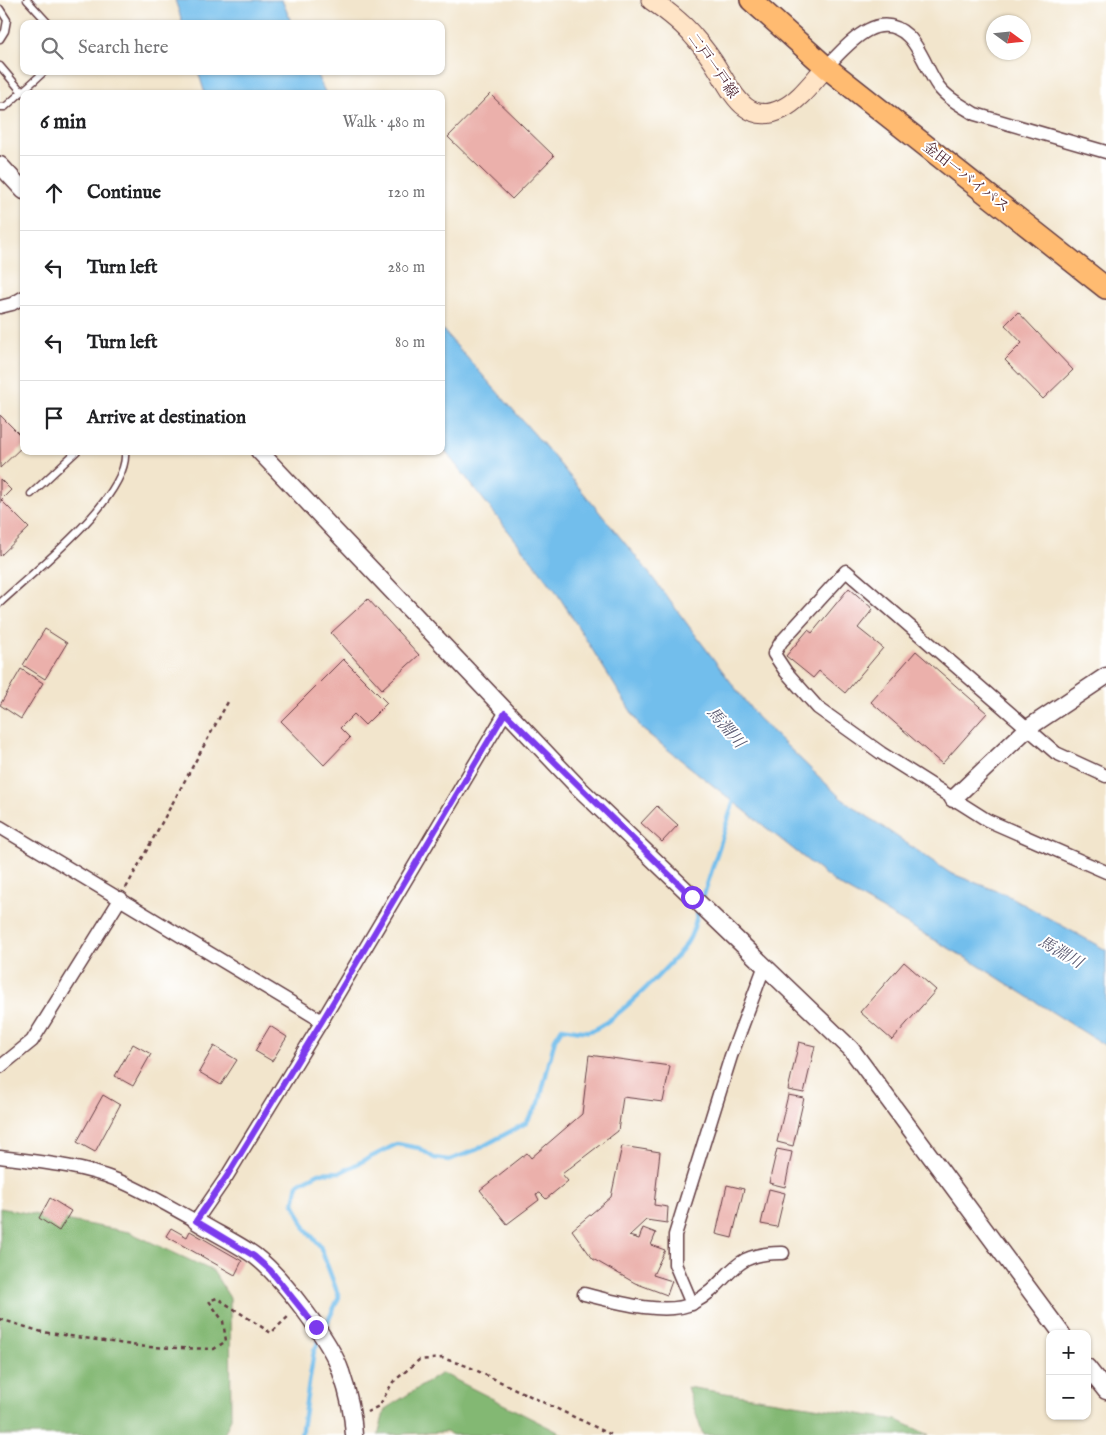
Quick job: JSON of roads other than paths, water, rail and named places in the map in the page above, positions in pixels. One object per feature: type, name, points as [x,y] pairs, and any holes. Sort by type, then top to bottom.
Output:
[{"type":"highway","name":"金田一バイパス","points":[[751,0],[826,67],[1106,288]]},
{"type":"main road","name":"二戸一戸線","points":[[651,0],[679,21],[694,37],[718,70],[737,102],[757,113],[769,114],[782,109],[796,99],[826,67]]},
{"type":"street","points":[[826,67],[856,36],[871,28],[892,26],[909,36],[939,87],[957,103],[975,114],[1106,152]]},
{"type":"street","points":[[0,164],[20,186]]},
{"type":"street","points":[[0,307],[20,299]]},
{"type":"street","points":[[263,455],[505,713],[715,920],[765,965],[851,1049],[1059,1330]]},
{"type":"street","points":[[1106,776],[1056,753],[846,571],[781,642],[774,654],[786,672],[818,708],[880,754],[987,820],[1106,872]]},
{"type":"street","points":[[953,799],[1028,728],[1106,676]]},
{"type":"street","points":[[196,1221],[227,1176],[322,1021],[505,713]]},
{"type":"street","points":[[0,827],[121,898],[322,1021]]},
{"type":"street","points":[[0,1067],[32,1041],[121,898]]},
{"type":"street","points":[[692,1304],[675,1264],[675,1234],[731,1056],[765,965]]},
{"type":"street","points":[[0,1157],[51,1163],[91,1171],[118,1180],[196,1221],[254,1256],[270,1270],[300,1306],[327,1345],[341,1370],[354,1427]]},
{"type":"street","points":[[584,1294],[641,1307],[670,1308],[692,1304],[718,1283],[734,1265],[762,1253],[783,1253]]},
{"type":"street","points":[[1091,1372],[1106,1391]]},
{"type":"lane","points":[[27,0],[45,20]]},
{"type":"lane","points":[[0,9],[7,20],[5,31],[0,39]]},
{"type":"lane","points":[[0,66],[20,90]]},
{"type":"lane","points":[[24,90],[40,75]]},
{"type":"lane","points":[[0,107],[5,107],[20,94]]},
{"type":"lane","points":[[31,494],[73,455]]},
{"type":"lane","points":[[0,602],[100,509],[122,476],[125,455]]},
{"type":"water","points":[[175,0],[282,0],[290,20],[182,20]]},
{"type":"water","points":[[199,75],[317,75],[324,90],[204,90]]},
{"type":"water","name":"馬淵川","points":[[445,333],[544,445],[643,565],[757,717],[842,799],[950,873],[1005,894],[1106,950],[1106,1046],[973,962],[837,884],[642,729],[555,590],[445,451]]},
{"type":"waterway","points":[[702,901],[735,797]]},
{"type":"waterway","points":[[323,1332],[339,1297],[320,1246],[305,1228],[294,1203],[298,1184],[319,1173],[341,1172],[397,1144],[419,1148],[434,1158],[449,1160],[476,1150],[526,1123],[539,1103],[555,1039],[562,1028],[589,1031],[611,1019],[626,1007],[671,963],[688,941],[692,934],[699,908]]},
{"type":"waterway","points":[[301,1435],[314,1351],[320,1339]]}]
